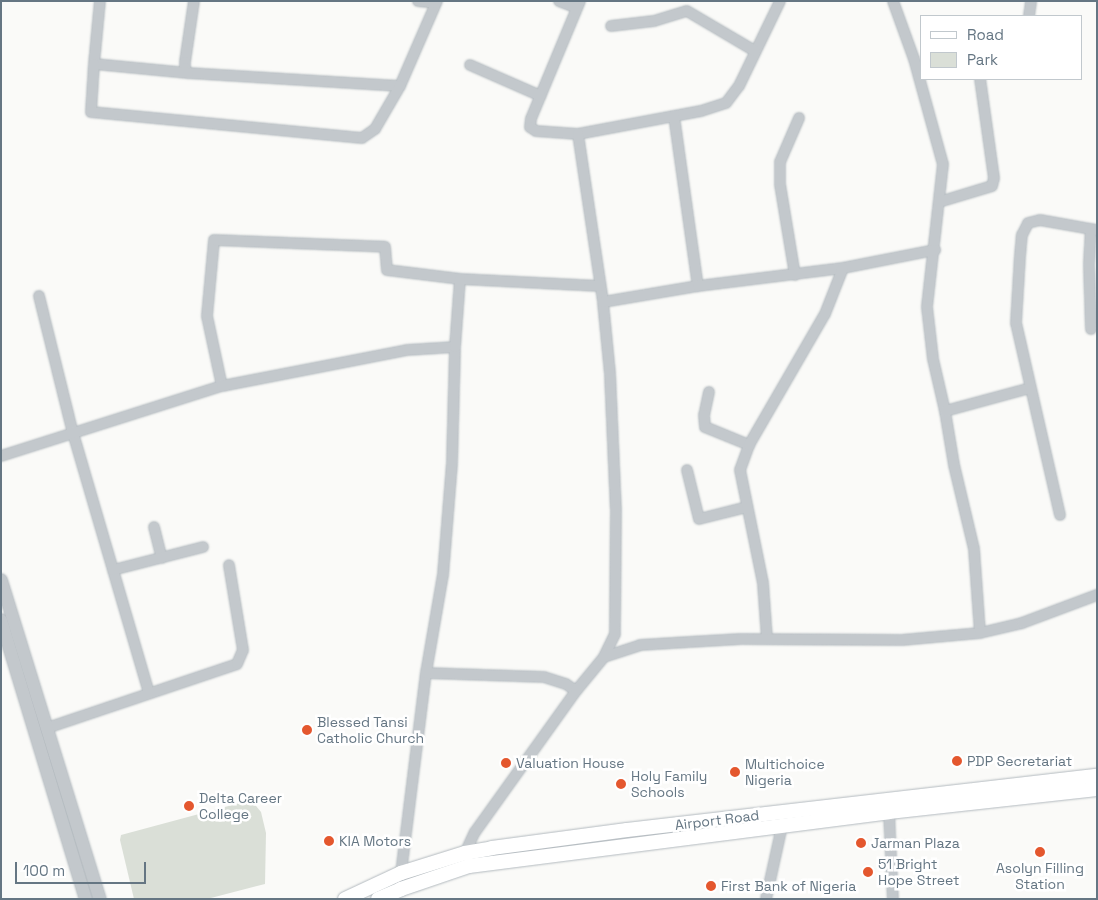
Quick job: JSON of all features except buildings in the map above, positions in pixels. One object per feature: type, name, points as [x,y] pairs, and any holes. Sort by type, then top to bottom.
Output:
[{"type":"main road","name":"Airport Road","points":[[345,899],[401,873],[465,853],[602,834],[1097,776]]},
{"type":"main road","name":"Airport Road","points":[[378,899],[401,889],[469,866],[889,812],[1097,789]]},
{"type":"main road","points":[[602,834],[604,849]]},
{"type":"street","points":[[100,1],[91,112],[362,138],[375,128],[400,86],[437,2],[418,1]]},
{"type":"street","points":[[188,73],[185,68],[185,62],[194,1]]},
{"type":"street","points":[[559,1],[578,5],[531,119],[530,127],[536,131],[549,134],[578,134],[701,111],[726,103],[739,86],[780,1]]},
{"type":"street","points":[[680,1],[687,10],[755,51]]},
{"type":"street","points":[[893,1],[914,59],[943,164],[935,250],[927,307],[933,359],[945,411],[954,465],[974,549],[980,633]]},
{"type":"street","points":[[1030,15],[1031,1]]},
{"type":"street","points":[[611,26],[654,21],[687,10]]},
{"type":"street","points":[[94,64],[188,73],[400,86]]},
{"type":"street","points":[[470,65],[541,96]]},
{"type":"street","points":[[939,202],[992,186],[994,178],[980,80]]},
{"type":"street","points":[[674,116],[698,286]]},
{"type":"street","points":[[795,275],[780,184],[780,162],[799,118]]},
{"type":"street","points":[[465,853],[475,832],[576,691],[604,657],[615,634],[616,509],[610,374],[603,302],[578,134]]},
{"type":"street","points":[[1060,515],[1016,323],[1022,235],[1028,223],[1040,220],[1094,229],[1089,264],[1091,329]]},
{"type":"street","points":[[222,386],[207,316],[214,240],[385,248],[387,270],[460,278],[600,286]]},
{"type":"street","points":[[603,302],[698,286],[843,268],[935,250]]},
{"type":"street","points":[[767,639],[763,583],[740,470],[749,445],[825,314],[843,268]]},
{"type":"street","points":[[401,873],[426,673],[443,575],[452,464],[455,347],[460,278]]},
{"type":"street","points":[[39,296],[73,433],[149,693]]},
{"type":"street","points":[[1,456],[222,386],[407,350],[455,347]]},
{"type":"street","points":[[945,411],[1030,388]]},
{"type":"street","points":[[709,392],[704,414],[705,427],[749,445]]},
{"type":"street","points":[[687,470],[699,519],[747,507]]},
{"type":"street","points":[[154,527],[162,558]]},
{"type":"street","points":[[113,570],[203,547]]},
{"type":"street","points":[[47,728],[237,664],[243,650],[229,565]]},
{"type":"street","points":[[1,580],[100,899]]},
{"type":"street","points":[[604,657],[640,645],[767,639],[902,640],[980,633],[1022,623],[1097,595]]},
{"type":"street","points":[[1,620],[86,899]]},
{"type":"street","points":[[426,673],[544,677],[566,684],[576,691]]},
{"type":"street","points":[[889,812],[893,899]]},
{"type":"street","points":[[766,899],[782,826]]},
{"type":"green space","points":[[251,800],[261,812],[266,833],[265,884],[207,899],[134,899],[120,840],[121,835]]},
{"type":"place","name":"Blessed Tansi Catholic Church","points":[[307,730]]},
{"type":"place","name":"PDP Secretariat","points":[[957,761]]},
{"type":"place","name":"Valuation House","points":[[506,763]]},
{"type":"place","name":"Multichoice Nigeria","points":[[735,772]]},
{"type":"place","name":"Holy Family Schools","points":[[621,784]]},
{"type":"place","name":"Delta Career College","points":[[189,806]]},
{"type":"place","name":"KIA Motors","points":[[329,841]]},
{"type":"place","name":"Jarman Plaza","points":[[861,843]]},
{"type":"place","name":"Asolyn Filling Station","points":[[1040,852]]},
{"type":"place","name":"51 Bright Hope Street","points":[[868,872]]},
{"type":"place","name":"First Bank of Nigeria","points":[[711,886]]}]
